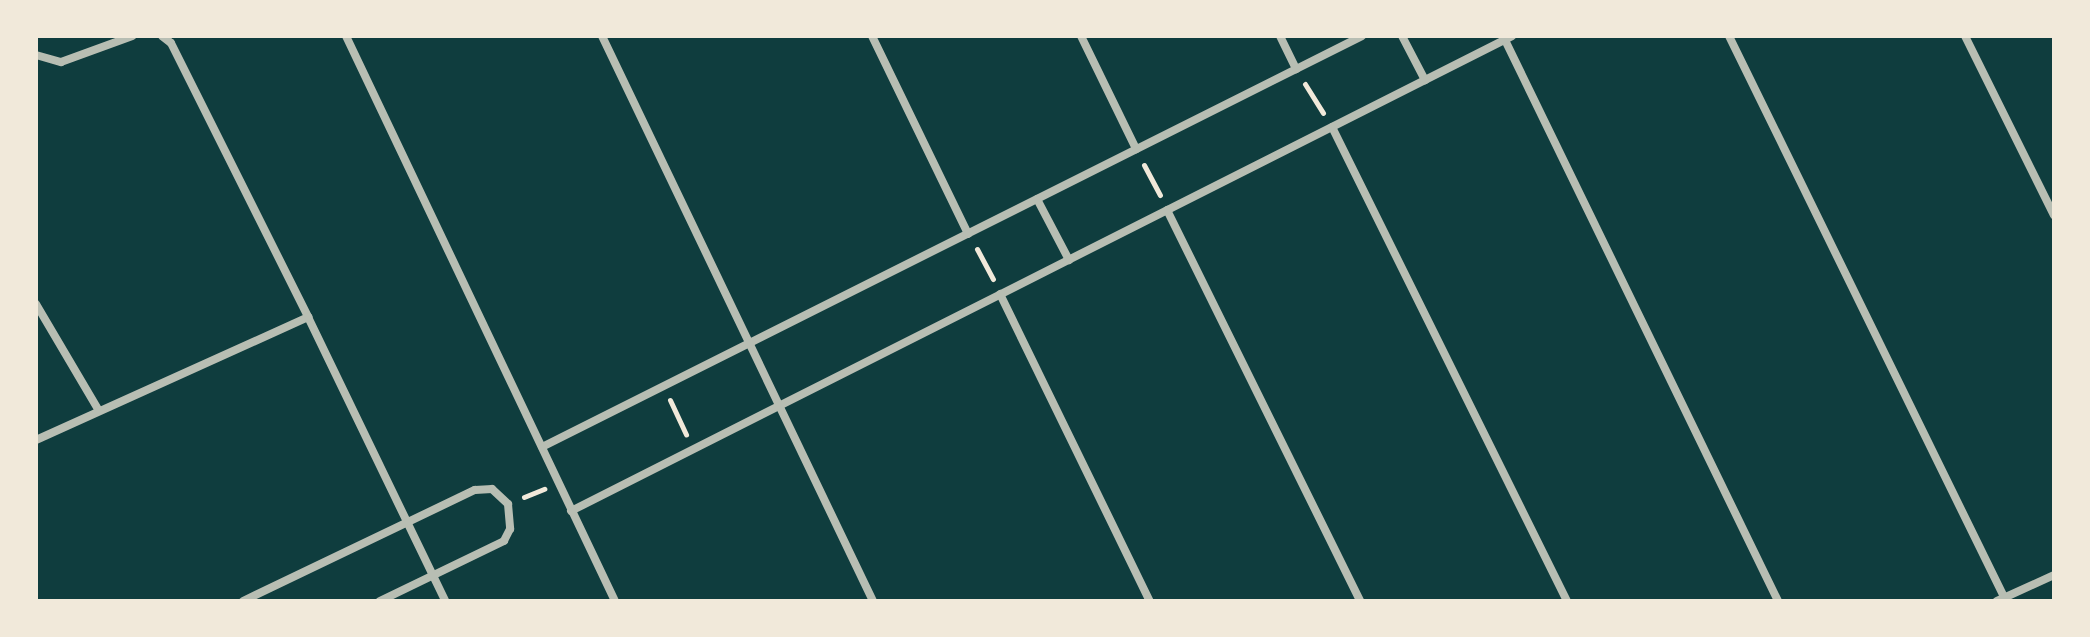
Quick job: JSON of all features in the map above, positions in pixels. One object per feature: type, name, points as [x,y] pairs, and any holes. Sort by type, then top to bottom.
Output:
[{"type":"street","points":[[36,55],[61,62],[132,36]]},
{"type":"street","points":[[162,36],[171,43],[445,601]]},
{"type":"street","points":[[346,36],[615,601]]},
{"type":"street","points":[[602,36],[873,601]]},
{"type":"street","points":[[872,36],[968,234]]},
{"type":"street","points":[[1081,36],[1136,149]]},
{"type":"street","points":[[1280,36],[1296,69]]},
{"type":"street","points":[[542,447],[1362,36]]},
{"type":"street","points":[[1402,36],[1425,80]]},
{"type":"street","points":[[1729,36],[2002,600],[2054,575]]},
{"type":"street","points":[[1965,36],[2054,215]]},
{"type":"street","points":[[571,511],[1509,38],[1778,601]]},
{"type":"street","points":[[1332,127],[1567,601]]},
{"type":"street","points":[[1037,199],[1069,260]]},
{"type":"street","points":[[1167,210],[1360,601]]},
{"type":"street","points":[[1000,294],[1150,601]]},
{"type":"street","points":[[36,304],[99,411]]},
{"type":"street","points":[[36,440],[308,317]]},
{"type":"street","points":[[243,601],[475,490],[492,489],[508,504],[510,529],[504,541],[380,601]]},
{"type":"path","points":[[1296,69],[1332,127]]},
{"type":"path","points":[[1136,149],[1167,210]]},
{"type":"path","points":[[968,234],[1000,294]]},
{"type":"path","points":[[663,386],[694,449]]},
{"type":"path","points":[[508,504],[558,483]]}]
